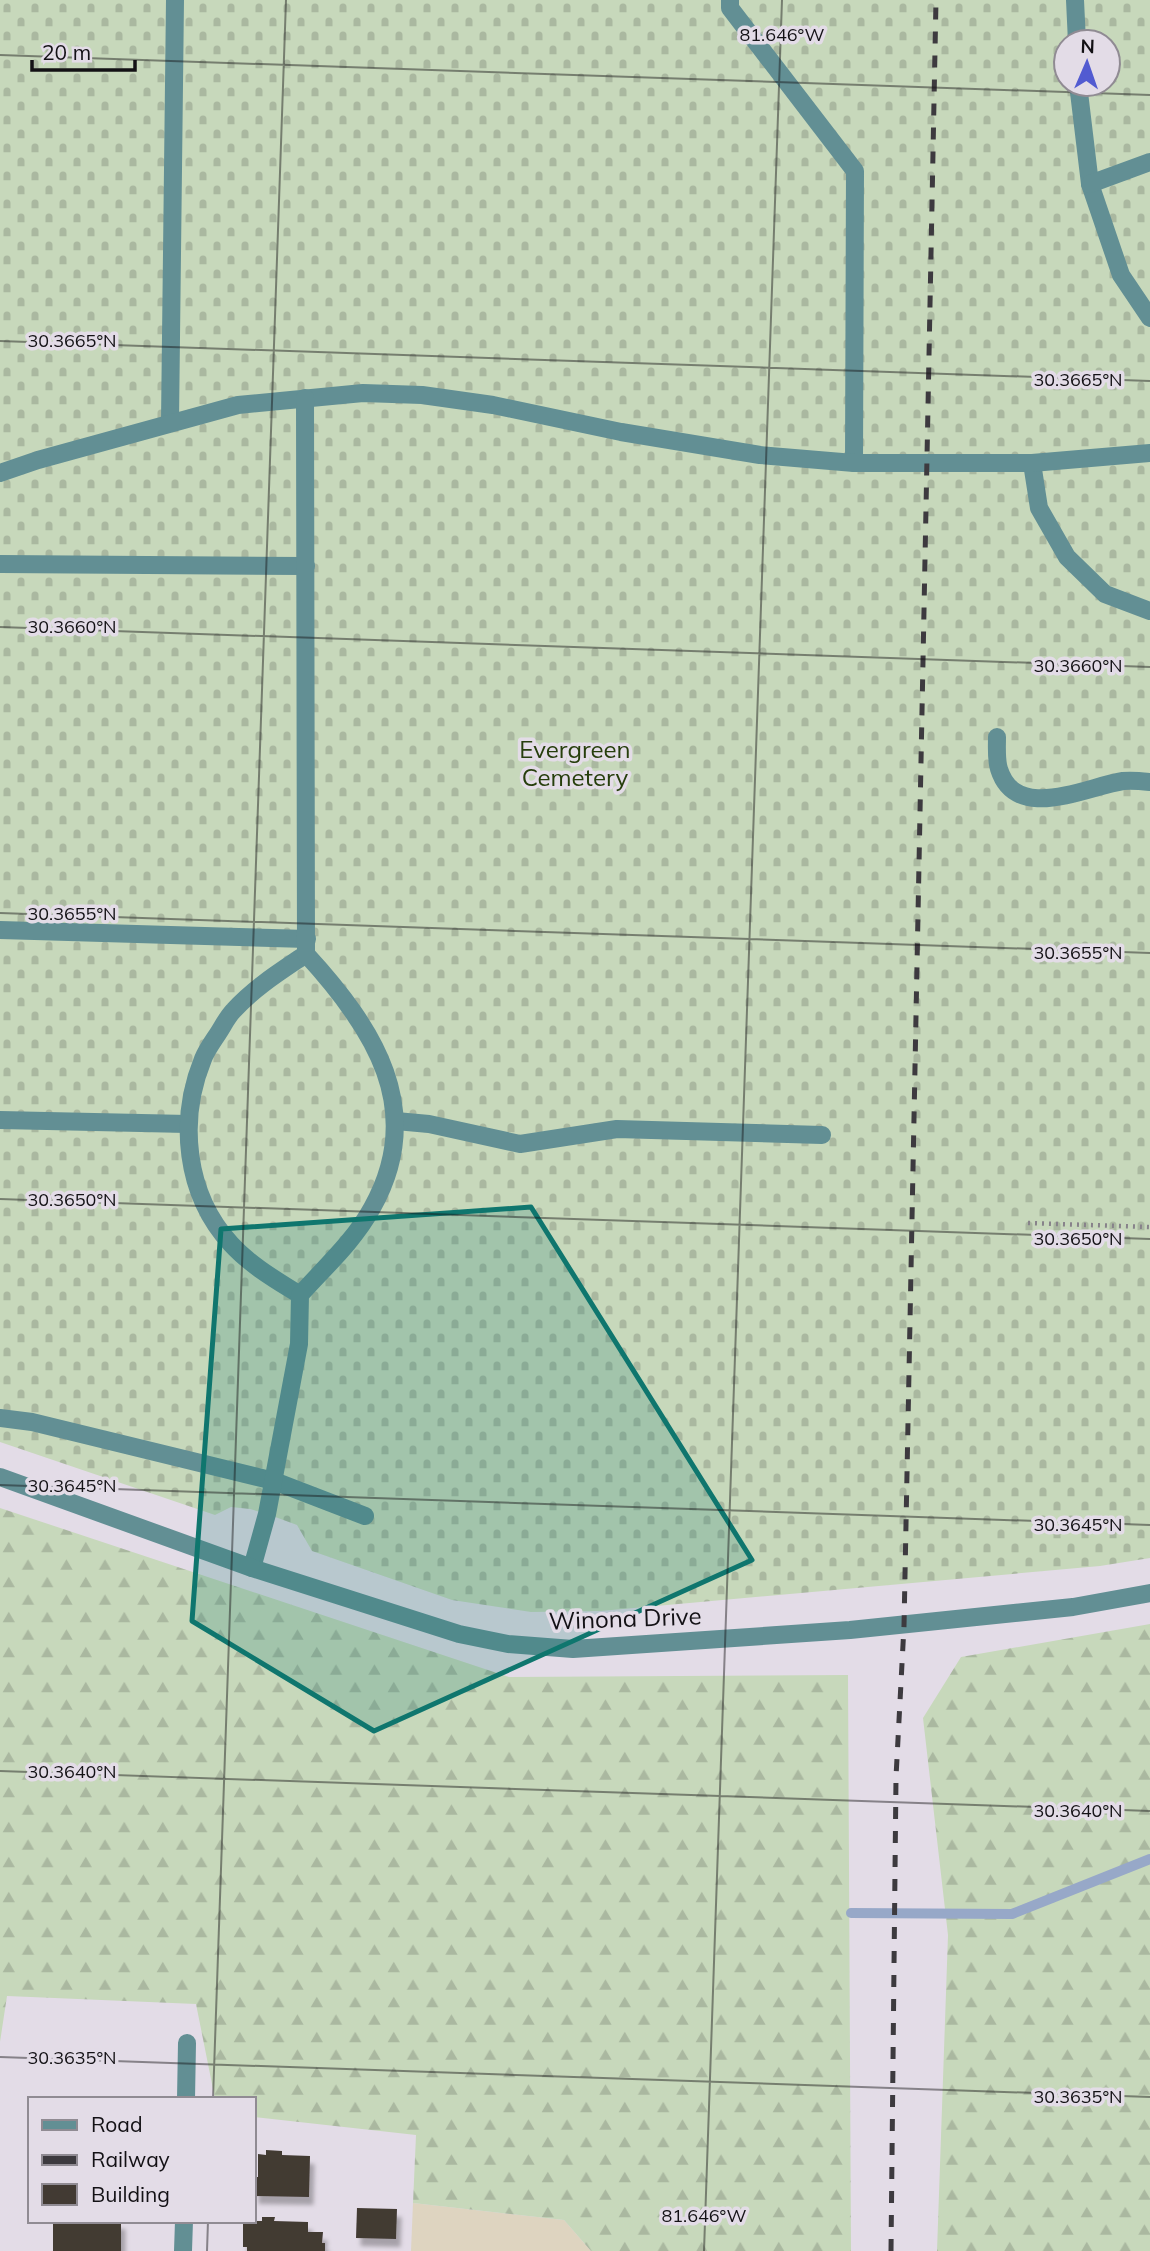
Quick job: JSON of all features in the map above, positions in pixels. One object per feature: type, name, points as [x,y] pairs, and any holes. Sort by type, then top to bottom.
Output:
[{"type":"street","points":[[170,422],[175,0]]},
{"type":"street","points":[[730,0],[730,8],[855,171],[854,463]]},
{"type":"street","points":[[1075,0],[1076,28]]},
{"type":"street","points":[[1080,98],[1090,184],[1121,275],[1150,318]]},
{"type":"street","points":[[1090,184],[1150,162]]},
{"type":"street","points":[[0,473],[170,422],[238,405],[363,393],[422,395],[493,405],[621,432],[760,455],[854,463],[1032,463],[1150,453]]},
{"type":"street","points":[[252,1568],[274,1481],[299,1344],[300,1295],[352,1238],[371,1210],[387,1177],[394,1150],[396,1121],[393,1098],[378,1053],[357,1015],[307,947],[305,398]]},
{"type":"street","points":[[1032,463],[1039,508],[1068,557],[1105,594],[1150,611]]},
{"type":"street","points":[[0,564],[306,566]]},
{"type":"street","points":[[997,737],[998,768],[1006,784],[1019,796],[1045,799],[1125,780],[1150,782]]},
{"type":"street","points":[[0,930],[307,947]]},
{"type":"street","points":[[300,1295],[259,1268],[231,1245],[207,1212],[192,1172],[188,1124],[191,1095],[204,1057],[233,1011],[307,947]]},
{"type":"street","points":[[0,1120],[188,1124]]},
{"type":"street","points":[[396,1121],[429,1124],[520,1144],[617,1129],[821,1135]]},
{"type":"street","points":[[0,1419],[32,1422],[274,1481],[365,1516]]},
{"type":"street","name":"Winona Drive","points":[[0,1477],[252,1568],[459,1634],[508,1644],[573,1649],[904,1626],[1073,1607],[1150,1593]]},
{"type":"street","points":[[186,2097],[187,2043]]},
{"type":"street","points":[[183,2251],[184,2223]]},
{"type":"path","points":[[1028,1223],[1150,1227]]},
{"type":"highlighted area","points":[[531,1207],[752,1560],[374,1731],[192,1621],[221,1229]]},
{"type":"shaded area","points":[[413,2203],[564,2220],[591,2251],[411,2251]]},
{"type":"green space","name":"Evergreen Cemetery","points":[[0,0],[1150,0],[1150,1558],[1100,1566],[601,1611],[531,1612],[452,1600],[312,1551],[297,1525],[267,1514],[231,1507],[215,1515],[0,1442]]},
{"type":"green space","points":[[0,1508],[509,1677],[848,1675],[851,2251],[591,2251],[564,2220],[413,2203],[416,2135],[256,2117],[256,2097],[215,2097],[196,2004],[7,1996],[0,2042]]},
{"type":"green space","points":[[1150,1624],[1150,2251],[937,2251],[948,1935],[923,1718],[961,1657]]},
{"type":"building","points":[[266,2150],[282,2151],[282,2155],[310,2156],[309,2197],[256,2196],[258,2154],[266,2155]]},
{"type":"building","points":[[357,2208],[397,2209],[396,2239],[356,2238]]},
{"type":"building","points":[[262,2217],[275,2217],[274,2221],[308,2222],[308,2232],[323,2232],[322,2243],[325,2243],[325,2251],[247,2251],[247,2247],[243,2247],[243,2223],[262,2221]]},
{"type":"building","points":[[53,2223],[121,2223],[121,2251],[53,2251]]},
{"type":"waterway","points":[[851,1913],[1012,1914],[1150,1859]]},
{"type":"railway","points":[[891,2251],[896,1777],[904,1626],[936,0]]}]
